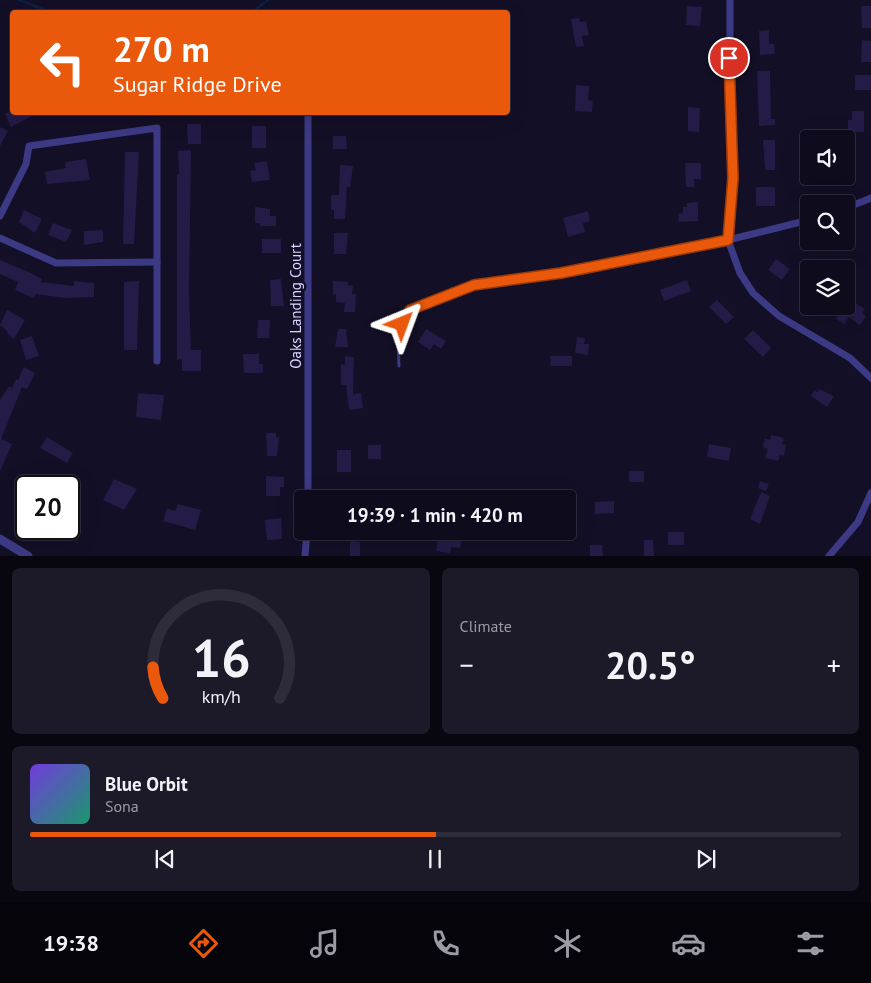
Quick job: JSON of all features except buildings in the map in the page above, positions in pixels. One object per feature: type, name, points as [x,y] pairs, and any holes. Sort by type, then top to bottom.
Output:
[{"type":"street","points":[[730,0],[730,155],[733,178],[728,240],[740,273],[753,293],[779,316],[850,358],[871,378]]},
{"type":"street","name":"Oaks Landing Court","points":[[308,115],[308,490]]},
{"type":"street","points":[[0,216],[26,164],[29,146],[157,128],[157,361]]},
{"type":"street","points":[[855,204],[871,198]]},
{"type":"street","points":[[728,240],[800,222]]},
{"type":"street","points":[[0,238],[56,263],[157,262]]},
{"type":"street","points":[[828,556],[858,522],[871,493]]},
{"type":"street","points":[[0,539],[28,556]]},
{"type":"street","points":[[305,556],[306,540]]},
{"type":"lane","points":[[399,366],[398,341],[402,324],[410,310],[449,294],[474,285],[561,273],[728,240]]},
{"type":"waterway","points":[[19,0],[46,10]]},
{"type":"waterway","points":[[255,10],[268,0]]},
{"type":"route","points":[[402,324],[410,310],[474,285],[561,273],[728,240],[733,178],[730,155],[732,124],[729,58]]}]
